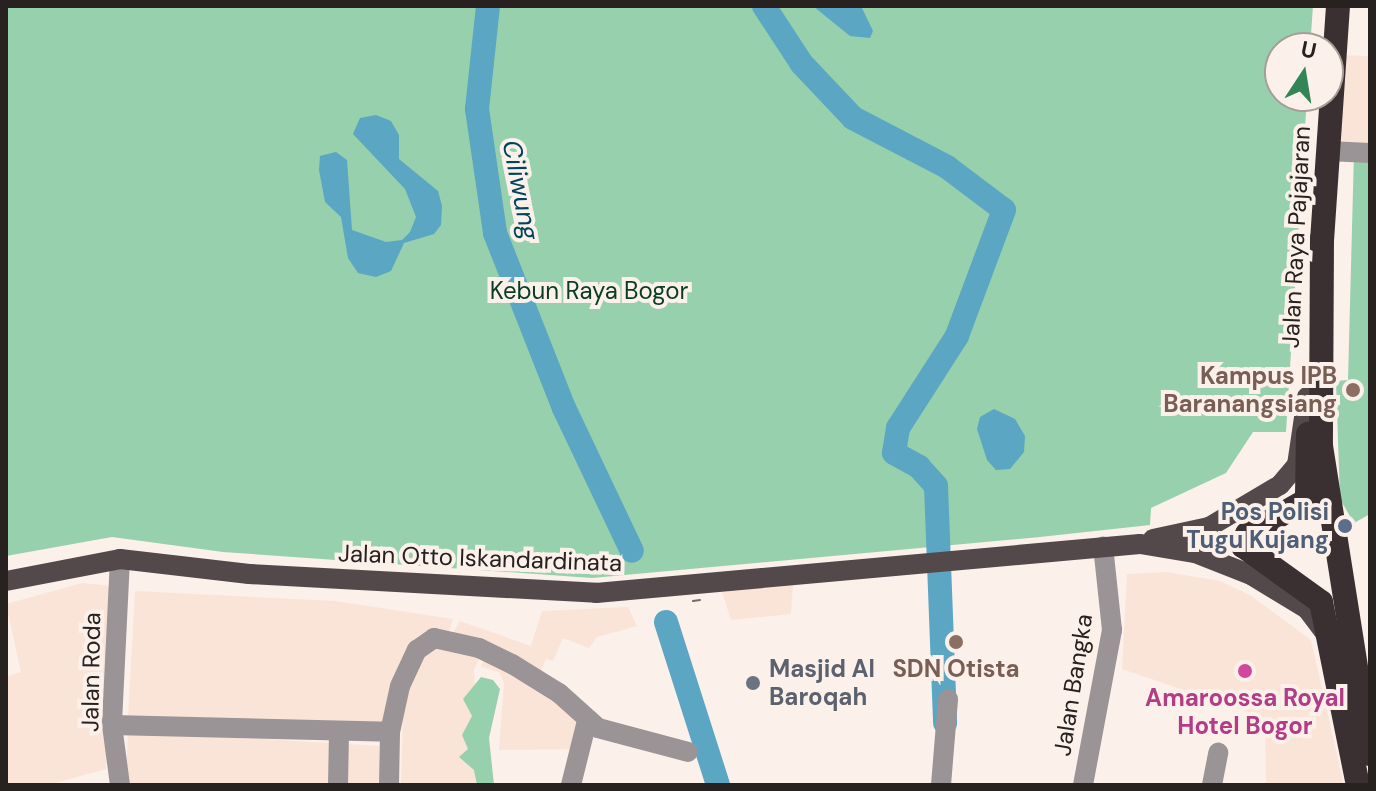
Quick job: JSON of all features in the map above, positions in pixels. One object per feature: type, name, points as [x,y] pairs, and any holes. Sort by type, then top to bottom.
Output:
[{"type":"highway","points":[[1325,32],[1326,6]]},
{"type":"highway","name":"Jalan Raya Pajajaran","points":[[1338,6],[1318,361],[1317,493],[1370,754]]},
{"type":"highway","points":[[1320,112],[1307,397],[1317,493],[1243,540],[1251,556],[1321,602],[1358,785]]},
{"type":"highway","points":[[1307,397],[1318,361]]},
{"type":"main road","name":"Jalan Otto Iskandardinata","points":[[6,581],[120,559],[249,574],[596,593],[1140,541],[1209,527],[1280,485],[1297,465],[1307,397]]},
{"type":"main road","name":"Jalan Otto Iskandardinata","points":[[1100,546],[1155,545],[1223,564],[1307,609],[1328,637]]},
{"type":"street","points":[[1328,151],[1370,153]]},
{"type":"street","name":"Jalan Bangka","points":[[1083,785],[1112,630],[1100,546]]},
{"type":"street","name":"Jalan Roda","points":[[120,559],[112,725],[120,785]]},
{"type":"street","points":[[389,785],[390,732],[409,664],[423,643],[434,638],[479,648],[512,664],[559,693],[587,721],[688,752]]},
{"type":"street","points":[[941,785],[948,699]]},
{"type":"street","points":[[571,785],[587,721]]},
{"type":"street","points":[[112,725],[390,732]]},
{"type":"street","points":[[338,785],[339,732]]},
{"type":"street","points":[[1212,785],[1218,753]]},
{"type":"shaded area","points":[[1344,55],[1370,56],[1370,153],[1328,151],[1330,112],[1344,112]]},
{"type":"shaded area","points":[[1166,572],[1220,581],[1250,595],[1311,640],[1344,785],[1266,785],[1265,718],[1122,669],[1127,574]]},
{"type":"shaded area","points":[[82,583],[112,586],[106,769],[48,785],[6,785],[6,677],[21,672],[6,604]]},
{"type":"shaded area","points":[[793,584],[791,614],[731,620],[722,592]]},
{"type":"shaded area","points":[[135,591],[335,601],[453,619],[448,634],[426,631],[402,674],[389,727],[128,717]]},
{"type":"shaded area","points":[[628,607],[637,626],[597,637],[589,648],[563,638],[553,661],[546,659],[538,677],[450,638],[460,621],[531,646],[542,611]]},
{"type":"shaded area","points":[[427,646],[481,654],[474,670],[481,785],[401,785],[403,709],[412,672]]},
{"type":"shaded area","points":[[485,654],[543,691],[585,728],[581,749],[499,750],[504,683],[499,672],[481,667]]},
{"type":"shaded area","points":[[128,731],[379,746],[380,785],[126,785]]},
{"type":"green space","name":"Kebun Raya Bogor","points":[[6,6],[1313,6],[1311,32],[1264,32],[1264,112],[1306,112],[1286,432],[1253,432],[1226,473],[1151,508],[1150,525],[592,578],[223,552],[112,537],[6,556]]},
{"type":"green space","name":"Kampus IPB Baranangsiang","points":[[1354,152],[1370,153],[1370,514],[1354,523],[1340,499],[1336,381],[1348,380]]},
{"type":"green space","points":[[481,677],[493,680],[500,689],[489,738],[494,785],[477,785],[474,770],[459,757],[468,749],[462,735],[472,716],[463,699]]},
{"type":"water","points":[[813,6],[861,6],[873,31],[870,38],[850,36]]},
{"type":"water","points":[[376,115],[391,121],[399,135],[399,159],[438,191],[442,206],[441,225],[434,234],[404,243],[391,271],[376,277],[358,273],[348,258],[341,217],[325,202],[319,170],[320,156],[336,152],[347,160],[352,230],[386,242],[402,240],[410,232],[416,217],[405,189],[353,134],[360,118]]},
{"type":"water","points":[[994,409],[1015,419],[1025,436],[1024,452],[1010,469],[996,470],[987,460],[977,429],[980,417]]},
{"type":"waterway","name":"Ciliwung","points":[[488,6],[477,109],[495,233],[564,408],[632,551]]},
{"type":"waterway","points":[[764,6],[802,64],[853,118],[947,167],[1004,210],[957,336],[898,428],[894,453],[919,467],[936,486],[945,723]]},
{"type":"waterway","name":"Ciliwung","points":[[666,622],[718,785]]},
{"type":"tram line","points":[[693,601],[700,600]]},
{"type":"place","name":"Kampus IPB Baranangsiang","points":[[1353,390]]},
{"type":"place","name":"Pos Polisi Tugu Kujang","points":[[1345,526]]},
{"type":"place","name":"SDN Otista","points":[[956,642]]},
{"type":"place","name":"Amaroossa Royal Hotel Bogor","points":[[1245,671]]},
{"type":"place","name":"Masjid Al Baroqah","points":[[753,683]]}]
